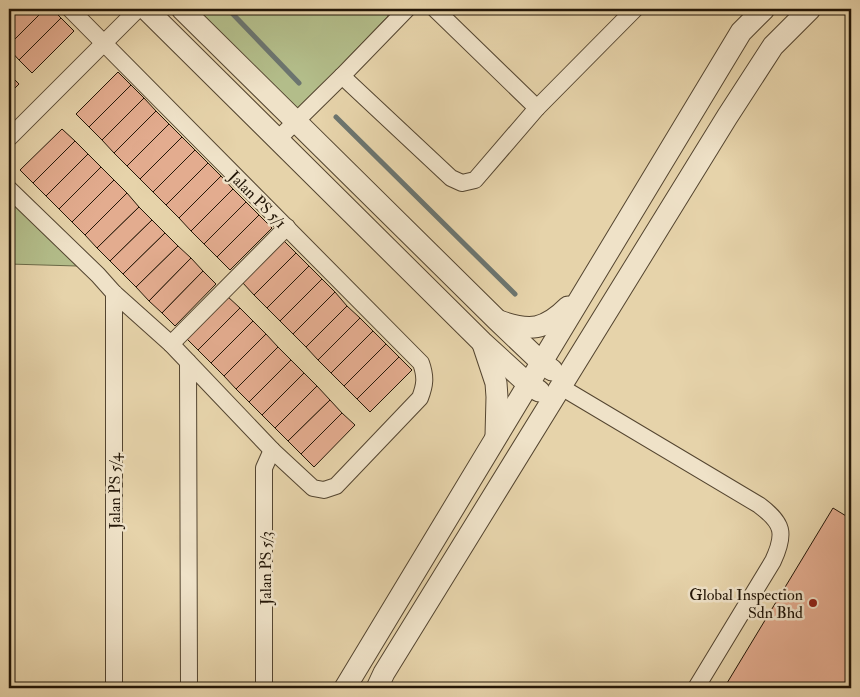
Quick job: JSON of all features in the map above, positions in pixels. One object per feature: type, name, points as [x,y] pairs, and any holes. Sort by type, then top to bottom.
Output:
[{"type":"street","name":"Jalan PS 5/1","points":[[70,9],[287,227],[420,364],[425,374],[425,385],[420,398],[336,486],[324,490],[313,488],[272,450]]},
{"type":"street","points":[[9,138],[138,9]]},
{"type":"street","points":[[146,9],[482,342],[528,384],[559,389],[759,505],[774,516],[781,536],[779,549],[696,688]]},
{"type":"street","points":[[182,9],[541,362],[559,389]]},
{"type":"street","points":[[278,139],[407,9]]},
{"type":"street","points":[[435,9],[537,108]]},
{"type":"street","points":[[342,76],[451,178],[462,183],[475,180],[537,108],[635,9]]},
{"type":"street","points":[[345,688],[741,32],[764,9]]},
{"type":"street","points":[[377,688],[384,673],[559,389],[773,46],[810,9]]},
{"type":"street","points":[[9,189],[98,275],[114,293],[171,344],[272,450]]},
{"type":"street","points":[[171,344],[287,227]]},
{"type":"street","name":"Jalan PS 5/4","points":[[114,293],[114,688]]},
{"type":"street","points":[[497,320],[517,327],[531,328],[546,325],[558,318],[582,293]]},
{"type":"street","points":[[482,342],[496,383],[496,439]]},
{"type":"street","points":[[188,362],[189,688]]},
{"type":"street","name":"Jalan PS 5/3","points":[[264,688],[264,468],[272,450]]},
{"type":"green space","points":[[195,9],[387,9],[388,16],[297,111]]},
{"type":"green space","points":[[9,200],[77,266],[9,264]]},
{"type":"building","points":[[9,9],[19,9],[9,19]]},
{"type":"building","points":[[19,9],[45,9],[9,45],[9,19]]},
{"type":"building","points":[[45,9],[52,9],[61,18],[19,60],[9,49],[9,45]]},
{"type":"building","points":[[61,18],[74,31],[32,73],[19,60]]},
{"type":"building","points":[[118,72],[131,85],[89,127],[76,114]]},
{"type":"building","points":[[9,74],[19,84],[9,94]]},
{"type":"building","points":[[131,85],[144,98],[102,140],[89,127]]},
{"type":"building","points":[[144,98],[156,111],[114,153],[102,140]]},
{"type":"building","points":[[156,111],[169,124],[127,166],[114,153]]},
{"type":"building","points":[[169,124],[182,137],[140,179],[127,166]]},
{"type":"building","points":[[62,129],[75,141],[33,183],[20,170]]},
{"type":"building","points":[[182,137],[195,150],[153,192],[140,179]]},
{"type":"building","points":[[75,141],[88,154],[46,196],[33,183]]},
{"type":"building","points":[[195,150],[208,163],[166,205],[153,192]]},
{"type":"building","points":[[88,154],[101,167],[59,209],[46,196]]},
{"type":"building","points":[[208,163],[221,176],[179,218],[166,205]]},
{"type":"building","points":[[101,167],[114,180],[72,222],[59,209]]},
{"type":"building","points":[[221,176],[233,189],[191,231],[179,218]]},
{"type":"building","points":[[114,180],[127,193],[85,235],[72,222]]},
{"type":"building","points":[[233,189],[246,202],[204,244],[191,231]]},
{"type":"building","points":[[127,193],[139,207],[97,248],[85,235]]},
{"type":"building","points":[[246,202],[259,215],[217,257],[204,244]]},
{"type":"building","points":[[139,207],[152,220],[110,261],[97,248]]},
{"type":"building","points":[[259,215],[272,228],[230,270],[217,257]]},
{"type":"building","points":[[152,220],[165,233],[123,274],[110,261]]},
{"type":"building","points":[[165,233],[178,246],[136,287],[123,274]]},
{"type":"building","points":[[283,240],[296,253],[254,295],[242,282]]},
{"type":"building","points":[[178,246],[191,258],[149,301],[136,287]]},
{"type":"building","points":[[296,253],[309,266],[267,308],[254,295]]},
{"type":"building","points":[[191,258],[203,271],[162,313],[149,301]]},
{"type":"building","points":[[309,266],[322,279],[280,321],[267,308]]},
{"type":"building","points":[[203,271],[216,284],[175,326],[162,313]]},
{"type":"building","points":[[322,279],[335,292],[293,334],[280,321]]},
{"type":"building","points":[[335,292],[347,306],[306,347],[293,334]]},
{"type":"building","points":[[227,296],[240,308],[198,350],[185,337]]},
{"type":"building","points":[[347,306],[360,318],[318,360],[306,347]]},
{"type":"building","points":[[240,308],[253,321],[211,363],[198,350]]},
{"type":"building","points":[[360,318],[373,331],[331,373],[318,360]]},
{"type":"building","points":[[253,321],[266,334],[224,376],[211,363]]},
{"type":"building","points":[[373,331],[386,344],[344,386],[331,373]]},
{"type":"building","points":[[266,334],[278,347],[236,389],[224,376]]},
{"type":"building","points":[[386,344],[399,357],[357,399],[344,386]]},
{"type":"building","points":[[278,347],[291,360],[249,402],[236,389]]},
{"type":"building","points":[[399,357],[412,370],[370,412],[357,399]]},
{"type":"building","points":[[291,360],[304,373],[262,415],[249,402]]},
{"type":"building","points":[[304,373],[317,386],[275,428],[262,415]]},
{"type":"building","points":[[317,386],[330,400],[288,441],[275,428]]},
{"type":"building","points":[[330,400],[342,413],[301,454],[288,441]]},
{"type":"building","points":[[342,413],[355,425],[314,467],[301,454]]},
{"type":"building","name":"Global Inspection Sdn Bhd","points":[[833,508],[851,519],[851,688],[724,688]]},
{"type":"waterway","points":[[228,9],[299,83]]},
{"type":"waterway","points":[[336,117],[515,294]]},
{"type":"place","name":"Global Inspection Sdn Bhd","points":[[813,603]]}]
